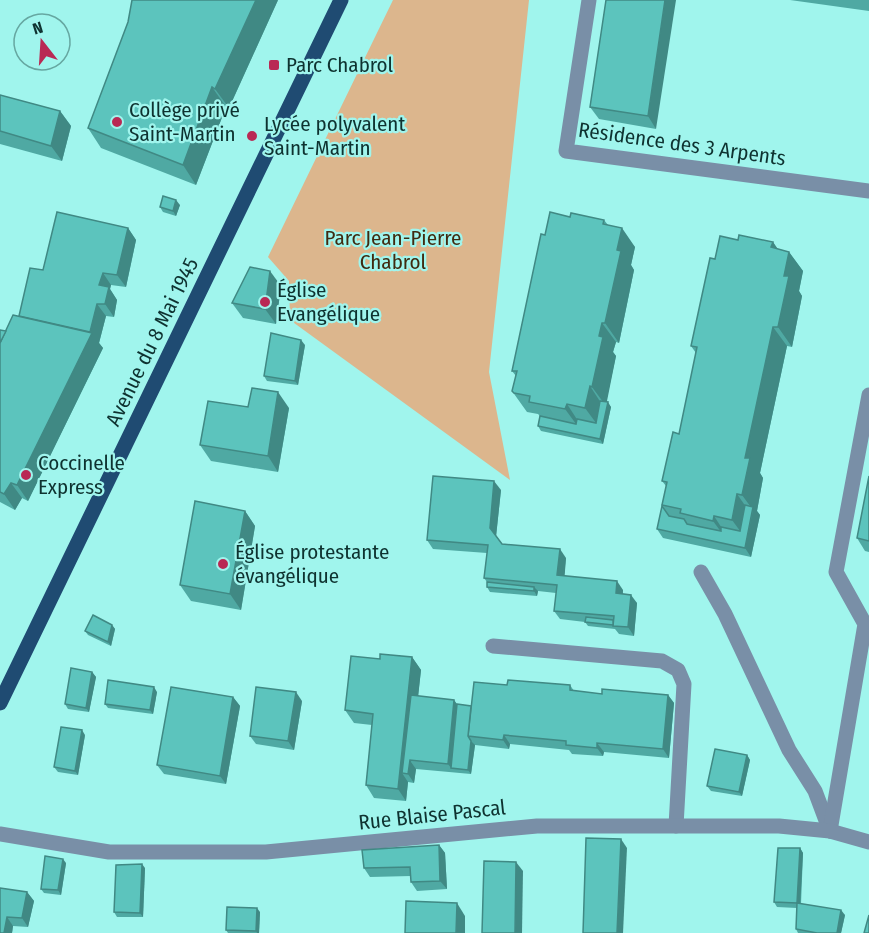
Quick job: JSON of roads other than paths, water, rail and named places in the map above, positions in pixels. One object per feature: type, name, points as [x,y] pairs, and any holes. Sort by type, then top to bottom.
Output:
[{"type":"main road","name":"Avenue du 8 Mai 1945","points":[[0,703],[341,0]]},
{"type":"street","name":"Résidence des 3 Arpents","points":[[589,0],[566,151],[869,192]]},
{"type":"street","points":[[830,831],[865,624],[836,572],[869,395]]},
{"type":"street","points":[[701,572],[725,614],[789,750],[814,791],[830,831]]},
{"type":"street","points":[[493,646],[662,661],[678,670],[684,684],[676,826]]},
{"type":"street","name":"Rue Blaise Pascal","points":[[0,834],[109,852],[266,852],[537,826],[779,826],[830,831],[869,842]]},
{"type":"place","name":"Parc Chabrol","points":[[274,65]]},
{"type":"place","name":"Collège privé Saint-Martin","points":[[117,122]]},
{"type":"place","name":"Lycée polyvalent Saint-Martin","points":[[252,136]]},
{"type":"place","name":"Église Evangélique","points":[[265,302]]},
{"type":"place","name":"Coccinelle Express","points":[[26,475]]},
{"type":"place","name":"Église protestante évangélique","points":[[223,564]]},
{"type":"park label","name":"Parc Jean-Pierre Chabrol","points":[[393,250]]}]
